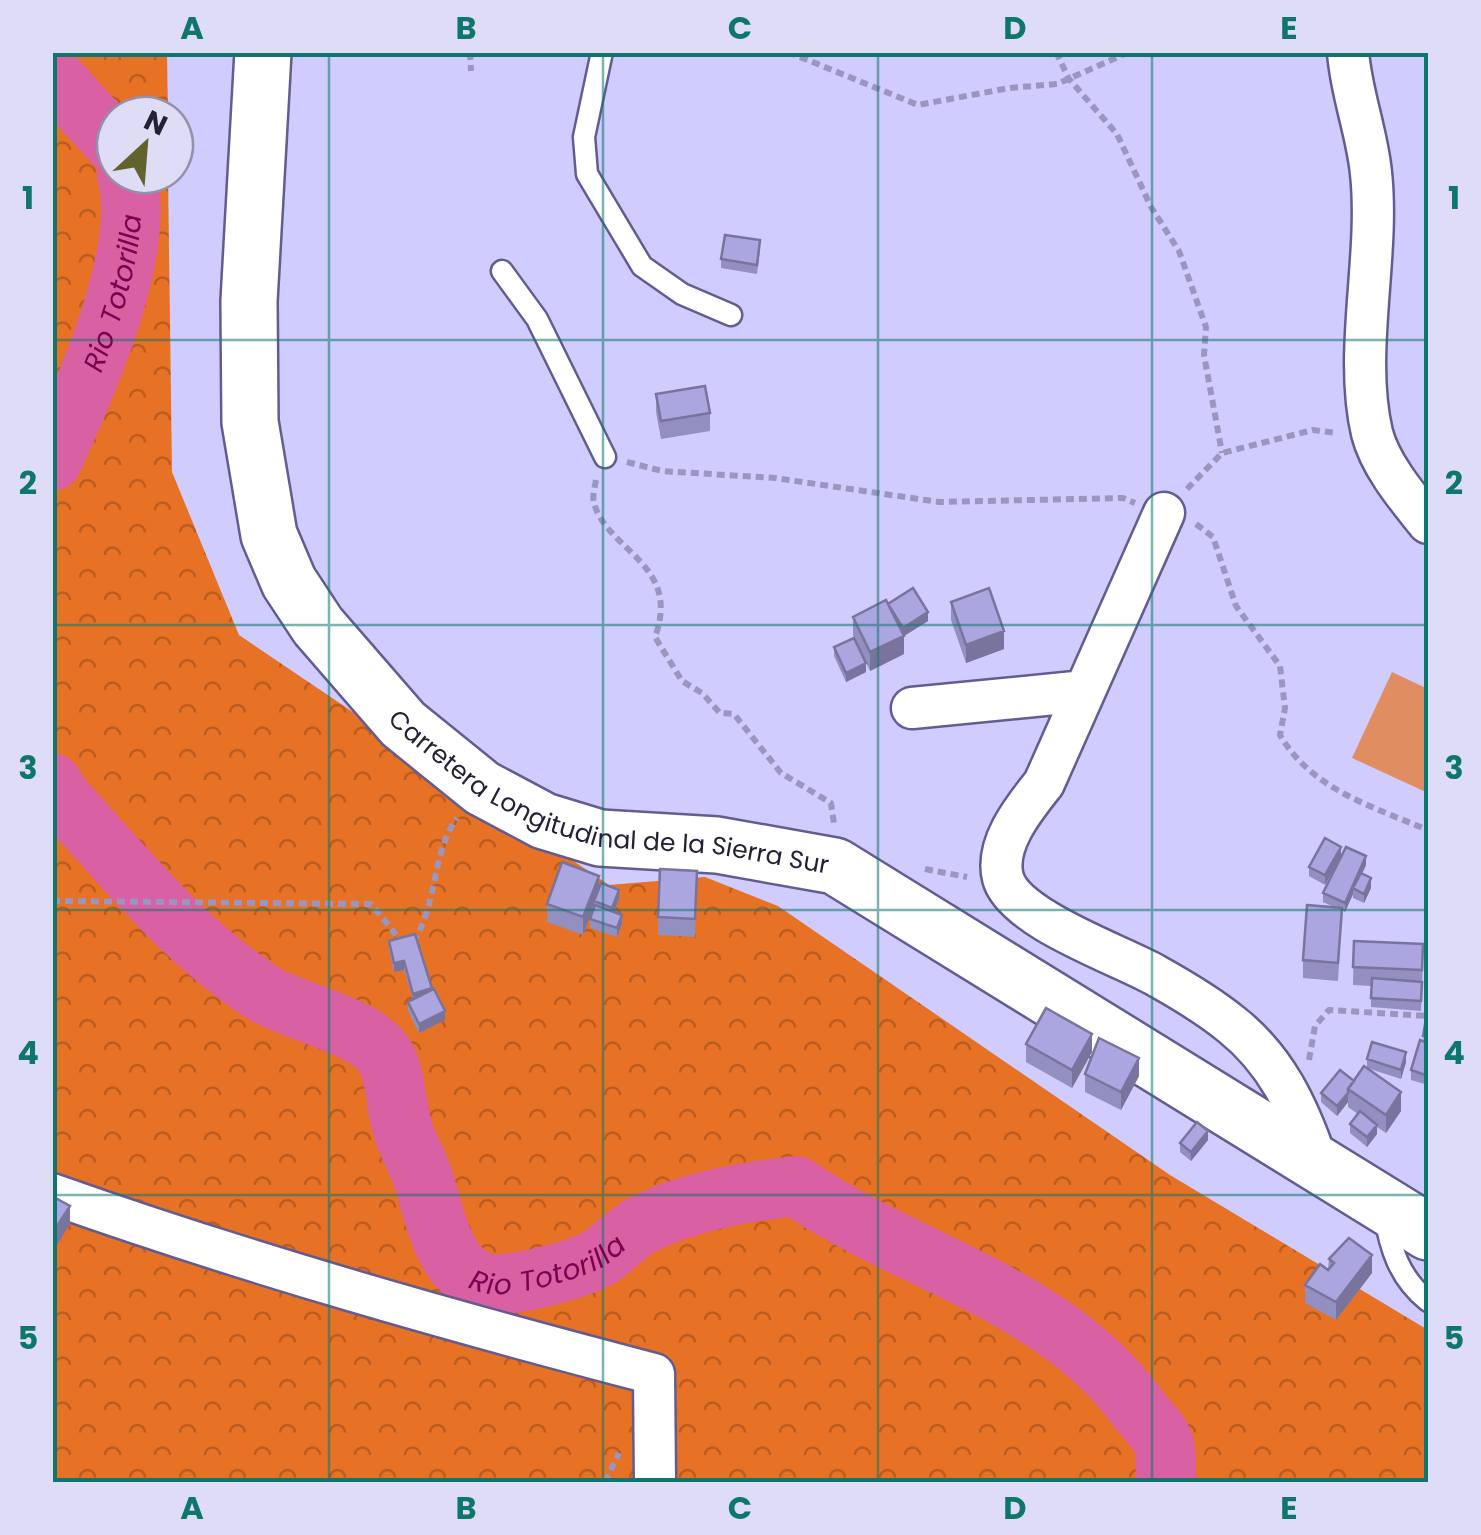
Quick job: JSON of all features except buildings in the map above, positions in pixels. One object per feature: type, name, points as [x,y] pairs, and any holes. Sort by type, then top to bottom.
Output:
[{"type":"highway","name":"Carretera Longitudinal de la Sierra Sur","points":[[263,52],[249,301],[250,422],[270,535],[289,582],[318,626],[403,724],[505,804],[600,838],[717,845],[836,866],[1406,1218]]},
{"type":"street","points":[[1348,52],[1371,172],[1374,252],[1368,369],[1373,436],[1404,493],[1428,523]]},
{"type":"street","points":[[1164,514],[1044,783],[1016,818],[1004,856],[1003,879],[1017,901],[1075,936],[1152,973],[1235,1027],[1295,1098],[1316,1159]]},
{"type":"street","points":[[912,708],[1085,691]]},
{"type":"street","points":[[52,1194],[195,1244],[417,1312],[654,1374],[655,1482]]},
{"type":"lane","points":[[602,52],[584,137],[587,174],[642,266],[682,294],[731,315]]},
{"type":"lane","points":[[502,271],[538,319],[605,457]]},
{"type":"lane","points":[[1406,1218],[1390,1248],[1411,1287],[1428,1301]]},
{"type":"path","points":[[470,52],[471,71]]},
{"type":"path","points":[[788,52],[918,105],[1069,79],[1129,52]]},
{"type":"path","points":[[1056,52],[1069,79],[1117,134],[1191,281],[1206,327],[1204,355],[1222,453]]},
{"type":"path","points":[[1164,514],[1222,453],[1313,430],[1373,436]]},
{"type":"path","points":[[836,866],[830,803],[781,773],[734,714],[720,713],[669,667],[656,636],[661,622],[653,574],[619,539],[594,503],[596,472],[605,457],[662,471],[775,478],[940,502],[1123,498],[1192,521],[1213,536],[1236,606],[1280,666],[1284,708],[1280,735],[1294,760],[1360,804],[1428,830]]},
{"type":"path","points":[[52,901],[372,904],[399,939],[412,944],[420,932],[454,820],[462,814],[505,804]]},
{"type":"path","points":[[1309,1070],[1315,1026],[1329,1010],[1428,1016]]},
{"type":"shaded area","points":[[1392,672],[1428,689],[1428,793],[1352,758]]},
{"type":"green space","points":[[52,53],[167,53],[168,95],[95,95],[95,195],[168,195],[172,472],[239,635],[609,885],[705,877],[778,906],[1170,1175],[1428,1330],[1428,1482],[53,1482]]},
{"type":"waterway","name":"Rio Totorilla","points":[[52,75],[95,122]]},
{"type":"waterway","name":"Rio Totorilla","points":[[52,461],[96,360],[121,281],[128,243],[130,195]]},
{"type":"waterway","name":"Rio Totorilla","points":[[52,783],[156,902],[234,973],[263,993],[350,1029],[379,1048],[390,1067],[404,1132],[443,1241],[461,1269],[474,1279],[501,1284],[563,1272],[591,1262],[636,1228],[678,1210],[796,1186],[839,1213],[1022,1307],[1064,1335],[1103,1368],[1159,1435],[1165,1448],[1166,1482]]}]
